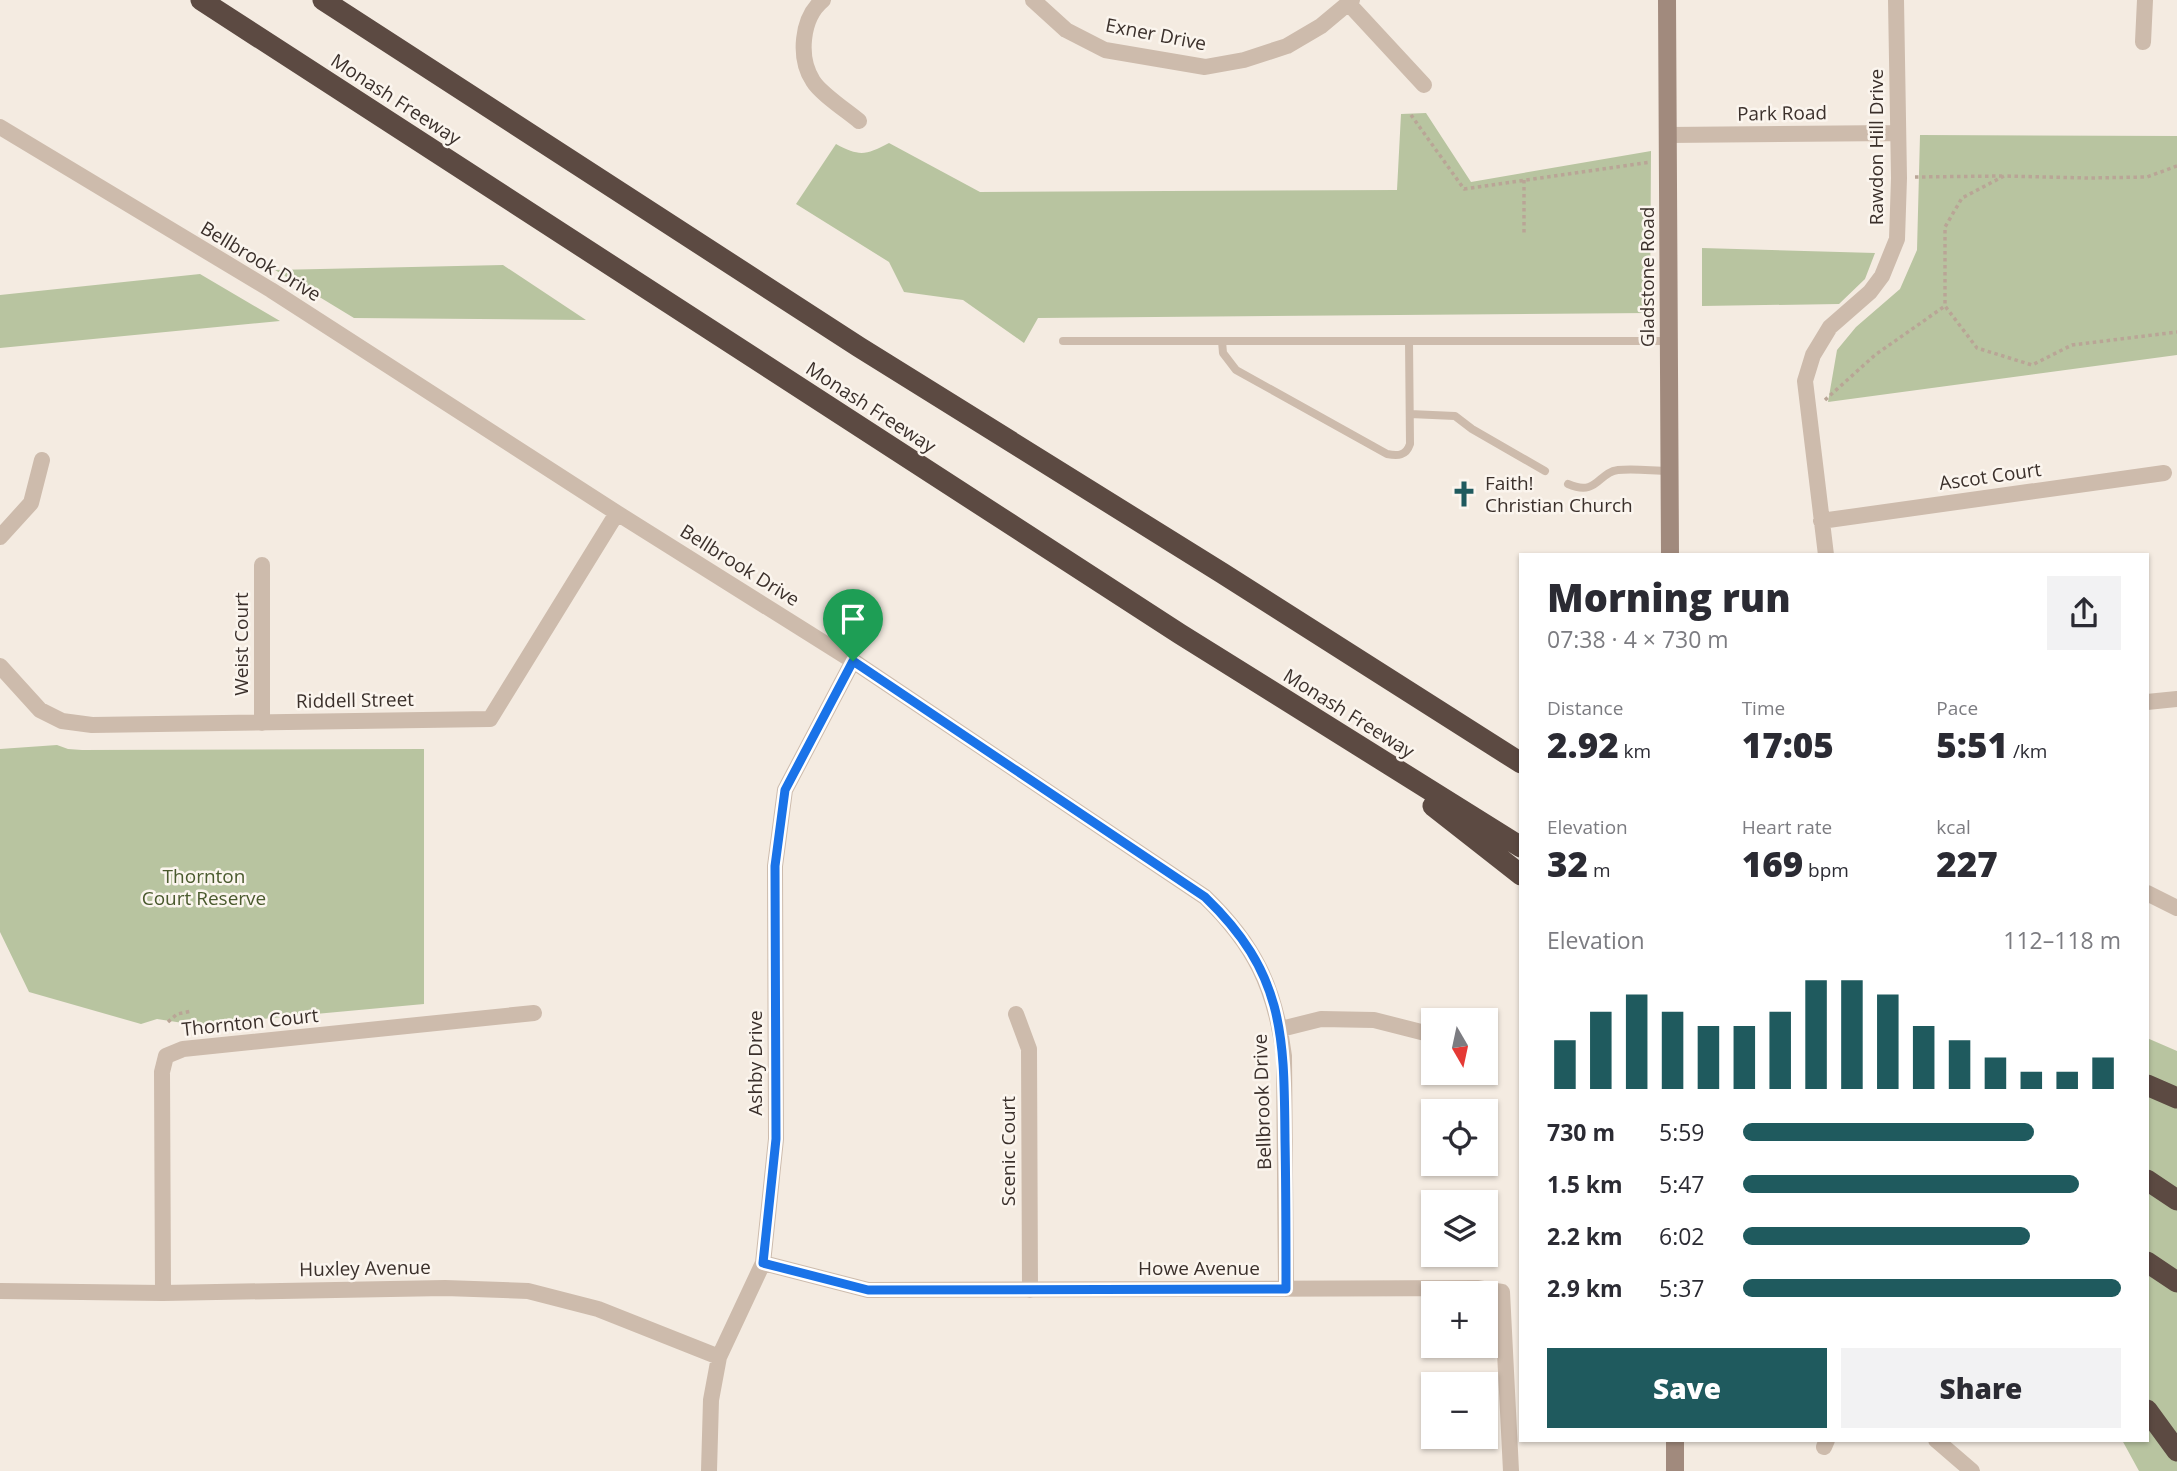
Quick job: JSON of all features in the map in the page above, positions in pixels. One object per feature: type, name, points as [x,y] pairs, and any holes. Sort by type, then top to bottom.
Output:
[{"type":"highway","name":"Monash Freeway","points":[[201,0],[1180,634],[1519,846]]},
{"type":"highway","points":[[323,0],[859,347],[1519,762]]},
{"type":"highway","points":[[1352,741],[1519,873]]},
{"type":"highway","points":[[2149,1086],[2177,1098]]},
{"type":"highway","points":[[2149,1181],[2177,1200]]},
{"type":"highway","points":[[2149,1263],[2177,1282]]},
{"type":"highway","points":[[2149,1413],[2177,1451]]},
{"type":"main road","name":"Gladstone Road","points":[[1667,0],[1670,553]]},
{"type":"main road","points":[[1675,1442],[1675,1471]]},
{"type":"street","points":[[823,0],[814,7],[807,24],[805,64],[813,83],[859,121]]},
{"type":"street","name":"Exner Drive","points":[[1033,0],[1066,30],[1105,50],[1205,67],[1244,60],[1287,46],[1321,26],[1350,2]]},
{"type":"street","name":"Rawdon Hill Drive","points":[[1826,553],[1805,381],[1813,355],[1830,327],[1870,292],[1882,276],[1897,239],[1899,178],[1896,0]]},
{"type":"street","points":[[2143,42],[2145,0]]},
{"type":"street","points":[[1350,2],[1424,85]]},
{"type":"street","name":"Bellbrook Drive","points":[[0,127],[271,290],[853,661],[1205,897],[1245,941],[1265,977],[1281,1029],[1284,1056],[1286,1289]]},
{"type":"street","name":"Park Road","points":[[1667,135],[1897,133]]},
{"type":"street","points":[[0,537],[31,503],[42,460]]},
{"type":"street","name":"Ascot Court","points":[[1821,521],[2164,473]]},
{"type":"street","name":"Riddell Street","points":[[0,666],[40,710],[62,721],[92,725],[490,719],[617,513]]},
{"type":"street","name":"Weist Court","points":[[262,565],[262,723]]},
{"type":"street","name":"Ashby Drive","points":[[709,1471],[711,1400],[719,1357],[763,1263],[776,1139],[775,866],[785,790],[853,661]]},
{"type":"street","points":[[2149,702],[2177,699]]},
{"type":"street","points":[[2149,894],[2177,908]]},
{"type":"street","name":"Thornton Court","points":[[163,1293],[162,1072],[166,1056],[183,1049],[534,1013]]},
{"type":"street","name":"Scenic Court","points":[[1016,1014],[1028,1049],[1030,1290]]},
{"type":"street","points":[[1281,1029],[1321,1019],[1374,1020],[1421,1032]]},
{"type":"street","name":"Howe Avenue","points":[[763,1263],[868,1290],[1477,1288],[1502,1292],[1511,1471]]},
{"type":"street","name":"Huxley Avenue","points":[[0,1291],[163,1293],[445,1288],[528,1291],[598,1309],[719,1357]]},
{"type":"street","points":[[1938,1442],[1972,1471]]},
{"type":"lane","points":[[1063,341],[1669,341]]},
{"type":"lane","points":[[1222,341],[1223,353],[1236,370],[1387,454],[1403,455],[1410,444],[1409,341]]},
{"type":"lane","points":[[1409,414],[1455,415],[1472,429],[1545,471]]},
{"type":"lane","points":[[1568,484],[1582,487],[1595,485],[1608,473],[1617,470],[1669,471]]},
{"type":"path","points":[[1411,116],[1465,189],[1651,162]]},
{"type":"path","points":[[1899,178],[2147,177],[2177,166]]},
{"type":"path","points":[[2004,176],[1962,198],[1945,226],[1945,306],[1977,348],[2032,365],[2072,345],[2177,332]]},
{"type":"path","points":[[1524,180],[1524,236]]},
{"type":"path","points":[[1808,415],[1875,355],[1945,306]]},
{"type":"path","points":[[167,1022],[177,1014],[192,1011]]},
{"type":"green space","points":[[1426,113],[1471,182],[1651,151],[1650,313],[1038,318],[1024,343],[963,300],[904,292],[889,262],[796,204],[836,144],[863,153],[889,143],[980,192],[1397,190],[1401,114]]},
{"type":"green space","points":[[1920,135],[2177,136],[2177,355],[1828,402],[1837,350],[1856,327],[1900,289],[1917,250]]},
{"type":"green space","points":[[1702,248],[1875,253],[1865,279],[1839,304],[1702,306]]},
{"type":"green space","points":[[503,265],[586,320],[354,318],[275,270]]},
{"type":"green space","points":[[200,274],[280,321],[0,348],[0,295]]},
{"type":"green space","name":"Thornton Court Reserve","points":[[57,745],[82,750],[424,749],[424,1004],[196,1025],[157,1019],[141,1024],[29,992],[0,932],[0,749]]},
{"type":"green space","points":[[2149,1039],[2177,1051],[2177,1471],[2139,1471],[2123,1442],[2149,1442]]},
{"type":"place","name":"Faith! Christian Church","points":[[1464,494]]},
{"type":"route","points":[[853,661],[1205,897],[1245,941],[1265,977],[1281,1029],[1284,1056],[1286,1289],[868,1290],[763,1263],[776,1139],[775,866],[785,790],[853,661]]}]
